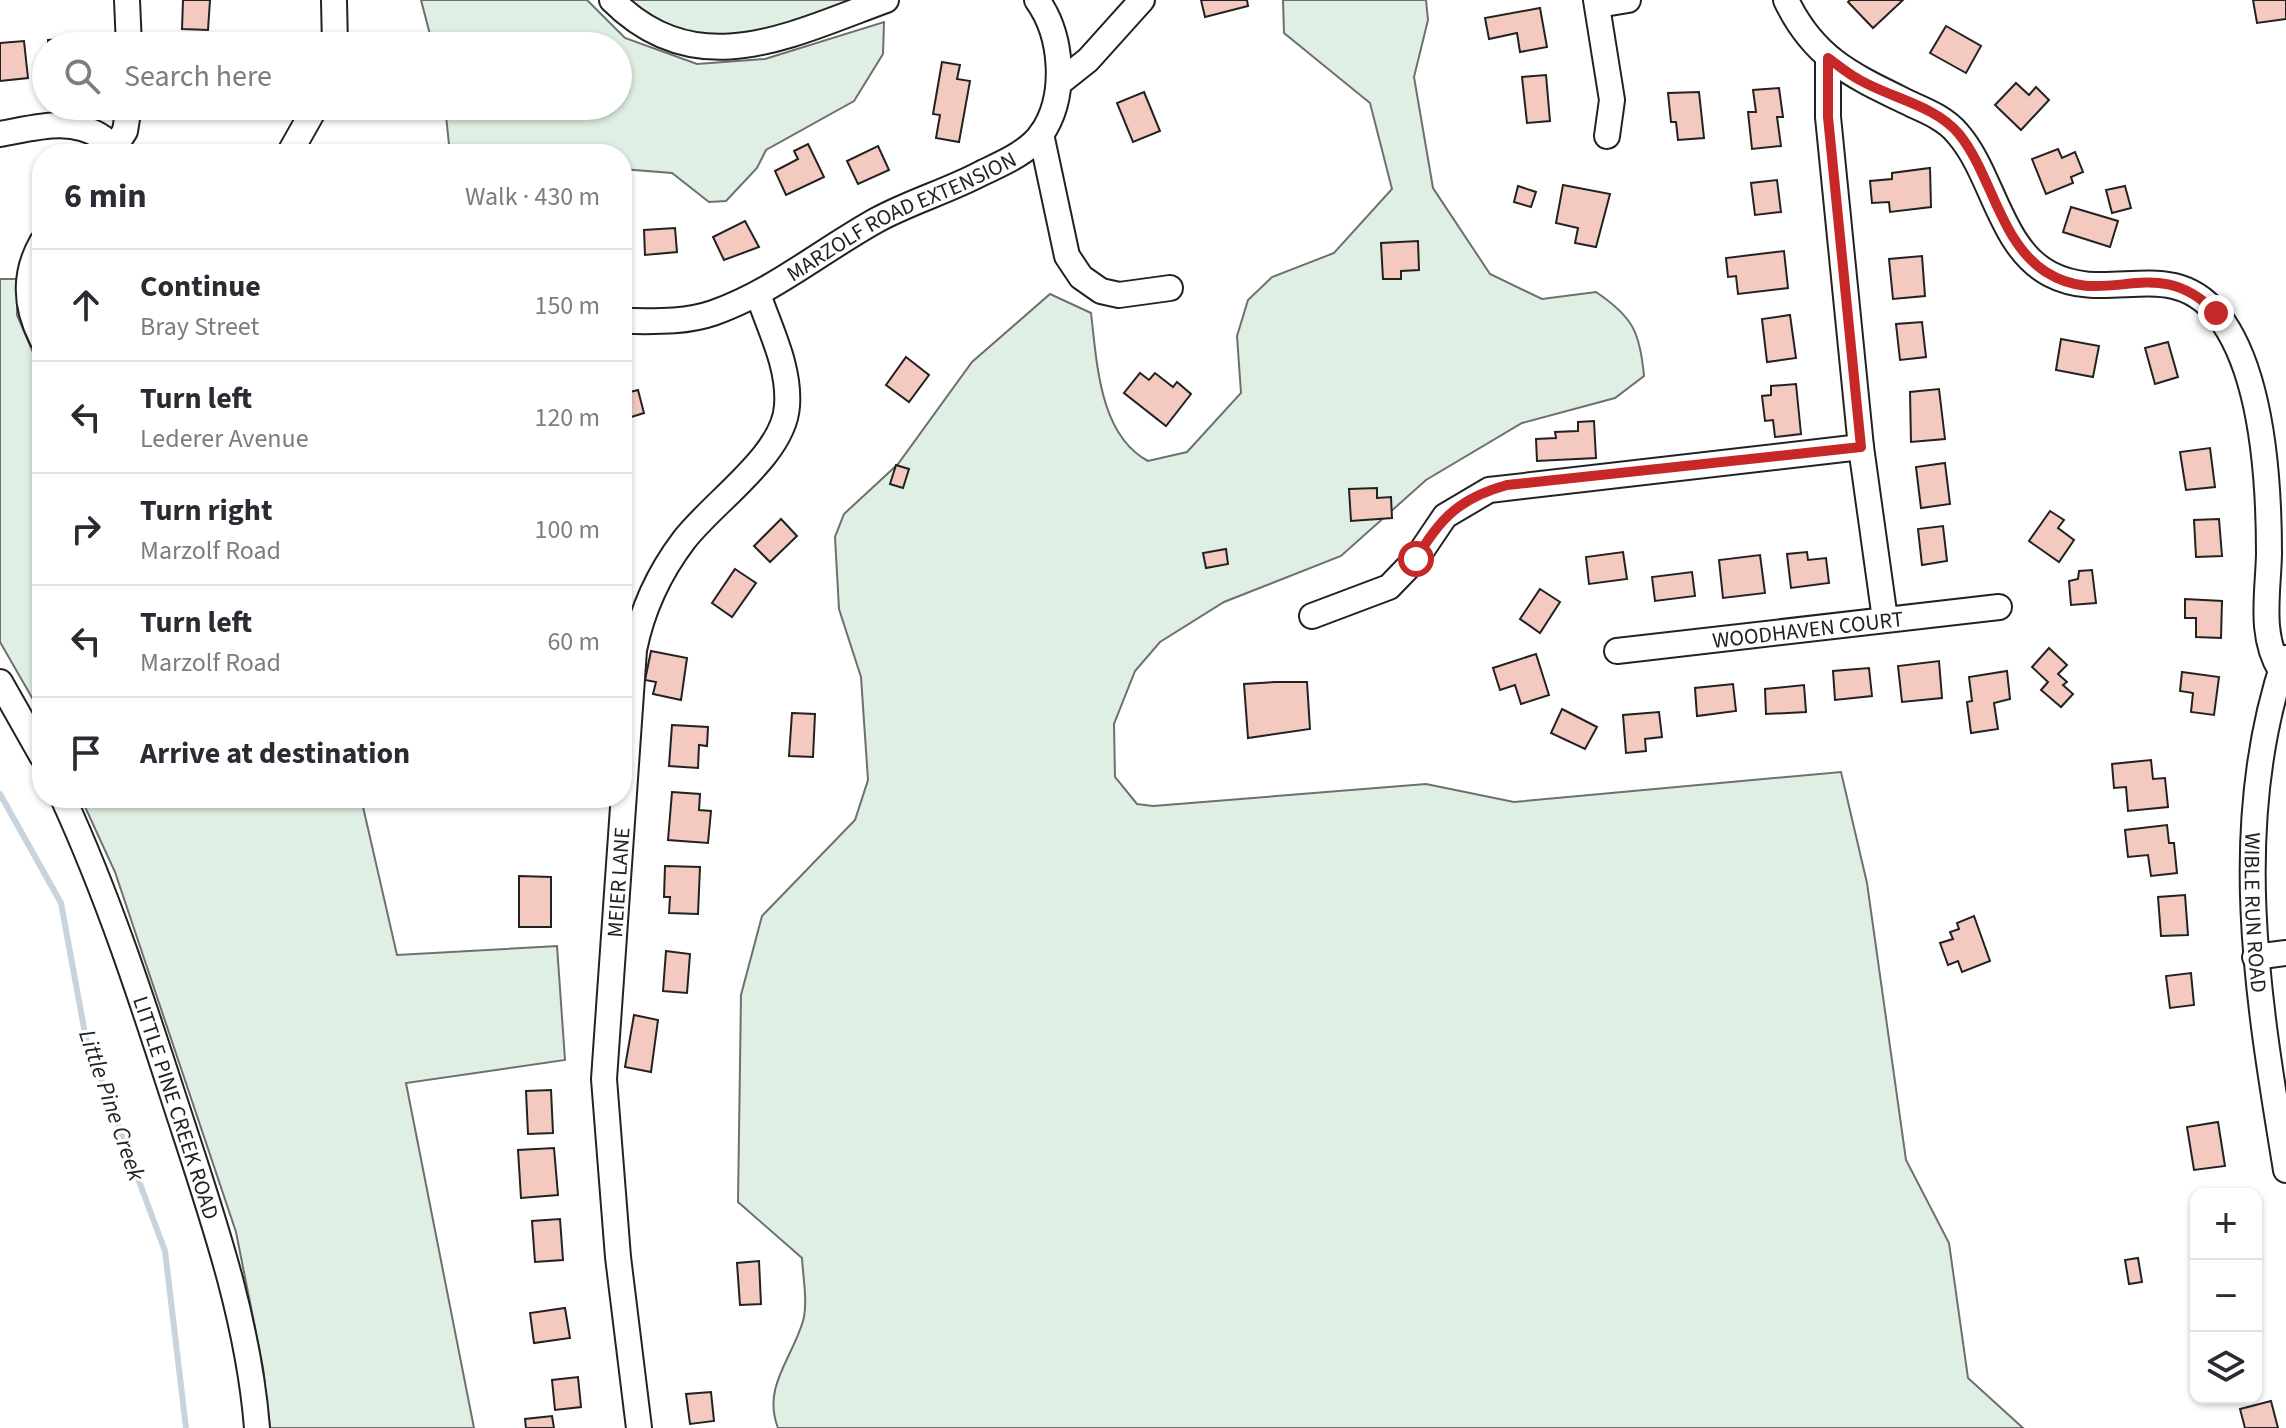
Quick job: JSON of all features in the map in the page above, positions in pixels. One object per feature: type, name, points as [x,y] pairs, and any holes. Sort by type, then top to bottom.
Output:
[{"type":"street","points":[[127,0],[128,32]]},
{"type":"street","points":[[334,0],[335,32]]},
{"type":"street","points":[[612,0],[643,28],[663,38],[686,46],[716,49],[788,35],[886,0]]},
{"type":"street","name":"MARZOLF ROAD EXTENSION","points":[[632,321],[692,318],[758,294],[880,218],[1015,156],[1041,134],[1055,103],[1059,83],[1052,30],[1037,0]]},
{"type":"street","points":[[1059,83],[1098,49],[1142,0]]},
{"type":"street","points":[[1607,136],[1612,100],[1597,3],[1628,0]]},
{"type":"street","points":[[1786,0],[1804,32],[1828,58],[1859,80],[1937,117],[1957,131],[1970,149],[2013,235],[2030,259],[2046,272],[2083,285],[2162,282],[2177,285],[2190,289],[2216,313],[2238,351],[2259,432],[2268,507],[2268,645],[2284,664]]},
{"type":"street","points":[[1828,58],[1828,117],[1861,447],[1885,619]]},
{"type":"street","points":[[117,144],[125,131],[127,120]]},
{"type":"street","points":[[295,144],[308,120]]},
{"type":"street","points":[[0,134],[65,124],[79,126],[103,138],[106,144]]},
{"type":"street","points":[[1041,134],[1055,183],[1067,256],[1081,277],[1101,291],[1119,295],[1170,288]]},
{"type":"street","points":[[32,259],[28,289],[32,320]]},
{"type":"street","name":"MEIER LANE","points":[[632,679],[634,650],[644,610],[668,563],[717,501],[767,453],[784,424],[785,375],[758,294]]},
{"type":"street","points":[[1312,616],[1389,587],[1416,559],[1445,516],[1489,490],[1861,447]]},
{"type":"street","name":"WOODHAVEN COURT","points":[[1617,651],[1999,607]]},
{"type":"street","name":"WIBLE RUN ROAD","points":[[2284,664],[2267,721],[2254,807],[2255,957],[2261,1021],[2286,1170]]},
{"type":"street","points":[[0,682],[32,738]]},
{"type":"street","name":"LITTLE PINE CREEK ROAD","points":[[67,808],[112,912],[218,1232],[242,1332],[257,1428]]},
{"type":"street","name":"MEIER LANE","points":[[623,808],[604,1079],[618,1257],[639,1428]]},
{"type":"street","points":[[2255,957],[2286,953]]},
{"type":"green space","points":[[421,0],[587,0],[619,32],[429,32]]},
{"type":"green space","points":[[612,0],[886,0],[716,49]]},
{"type":"green space","points":[[1283,0],[1426,0],[1428,20],[1414,77],[1433,188],[1490,274],[1542,299],[1596,292],[1619,309],[1637,337],[1644,376],[1615,398],[1522,423],[1426,480],[1341,556],[1224,602],[1160,642],[1135,671],[1114,724],[1115,777],[1137,804],[1153,806],[1426,784],[1514,802],[1841,772],[1867,883],[1906,1160],[1949,1243],[1968,1378],[2023,1428],[778,1428],[774,1413],[776,1386],[803,1321],[802,1258],[738,1202],[741,995],[762,916],[855,820],[868,780],[861,677],[839,609],[835,537],[844,514],[898,464],[972,362],[1050,294],[1091,313],[1099,375],[1110,416],[1119,434],[1148,461],[1187,452],[1241,393],[1237,336],[1248,300],[1272,277],[1334,253],[1392,189],[1370,103],[1284,33]]},
{"type":"green space","points":[[884,22],[883,54],[854,101],[766,150],[757,168],[726,201],[709,202],[672,173],[632,170],[632,144],[449,144],[446,120],[632,120],[632,41],[697,64],[765,59]]},
{"type":"green space","points":[[0,279],[17,279],[17,315],[32,350],[32,698],[0,642]]},
{"type":"green space","points":[[86,808],[363,808],[397,955],[557,946],[565,1060],[406,1083],[474,1428],[270,1428],[263,1368],[236,1232],[115,872]]},
{"type":"building","points":[[183,0],[210,0],[208,30],[182,29]]},
{"type":"building","points":[[1201,0],[1247,0],[1248,6],[1205,17]]},
{"type":"building","points":[[1903,0],[1873,28],[1848,2]]},
{"type":"building","points":[[2253,0],[2286,0],[2286,19],[2257,23]]},
{"type":"building","points":[[1540,8],[1547,47],[1520,52],[1517,33],[1489,39],[1485,18]]},
{"type":"building","points":[[1946,26],[1981,46],[1966,73],[1930,53]]},
{"type":"building","points":[[24,41],[28,78],[0,81],[0,43]]},
{"type":"building","points":[[942,62],[960,65],[957,79],[970,81],[959,142],[936,138],[940,115],[933,114]]},
{"type":"building","points":[[1546,75],[1550,121],[1527,123],[1522,77]]},
{"type":"building","points":[[2016,83],[2029,95],[2036,87],[2049,100],[2021,130],[1995,105]]},
{"type":"building","points":[[1779,88],[1783,117],[1777,117],[1781,146],[1752,149],[1748,112],[1756,112],[1753,90]]},
{"type":"building","points":[[1144,92],[1160,131],[1133,142],[1117,103]]},
{"type":"building","points":[[1699,92],[1704,138],[1678,140],[1676,122],[1671,122],[1668,93]]},
{"type":"building","points":[[808,144],[824,177],[786,195],[775,171],[798,159],[794,151]]},
{"type":"building","points":[[878,146],[889,170],[858,184],[847,161]]},
{"type":"building","points":[[2058,149],[2062,158],[2075,152],[2083,172],[2071,177],[2073,183],[2046,194],[2032,159]]},
{"type":"building","points":[[1930,168],[1931,207],[1890,212],[1889,202],[1872,203],[1870,181],[1892,179],[1892,173]]},
{"type":"building","points":[[1777,180],[1781,212],[1755,215],[1751,183]]},
{"type":"building","points":[[1563,185],[1610,194],[1596,247],[1575,243],[1578,228],[1556,223]]},
{"type":"building","points":[[1518,186],[1536,192],[1531,207],[1514,202]]},
{"type":"building","points":[[2125,186],[2131,208],[2112,213],[2106,190]]},
{"type":"building","points":[[2071,207],[2118,221],[2110,247],[2063,232]]},
{"type":"building","points":[[745,221],[759,247],[724,260],[713,237]]},
{"type":"building","points":[[675,228],[677,252],[645,255],[644,230]]},
{"type":"building","points":[[1418,241],[1419,270],[1401,271],[1401,279],[1383,279],[1381,243]]},
{"type":"building","points":[[1784,251],[1788,288],[1738,294],[1736,276],[1728,277],[1726,258]]},
{"type":"building","points":[[1922,256],[1925,296],[1893,299],[1889,259]]},
{"type":"building","points":[[1790,315],[1796,358],[1767,362],[1762,319]]},
{"type":"building","points":[[1922,322],[1926,357],[1900,360],[1896,324]]},
{"type":"building","points":[[2061,339],[2099,346],[2093,377],[2056,370]]},
{"type":"building","points":[[2168,342],[2178,377],[2155,384],[2145,348]]},
{"type":"building","points":[[906,357],[929,375],[909,402],[886,385]]},
{"type":"building","points":[[1140,373],[1149,380],[1155,373],[1173,387],[1177,382],[1191,394],[1166,426],[1124,393]]},
{"type":"building","points":[[1796,384],[1801,434],[1775,437],[1773,420],[1765,421],[1762,396],[1771,395],[1771,386]]},
{"type":"building","points":[[1939,389],[1945,439],[1911,442],[1910,392]]},
{"type":"building","points":[[638,390],[644,413],[632,417],[632,392]]},
{"type":"building","points":[[1594,421],[1596,458],[1537,461],[1536,439],[1556,438],[1555,432],[1578,431],[1578,422]]},
{"type":"building","points":[[2210,448],[2215,487],[2186,490],[2180,452]]},
{"type":"building","points":[[1945,463],[1950,504],[1921,508],[1916,467]]},
{"type":"building","points":[[896,465],[909,469],[903,488],[890,484]]},
{"type":"building","points":[[1377,488],[1377,498],[1391,497],[1392,518],[1351,521],[1349,489]]},
{"type":"building","points":[[2050,511],[2064,520],[2058,528],[2074,540],[2059,562],[2029,541]]},
{"type":"building","points":[[781,519],[797,536],[770,562],[754,546]]},
{"type":"building","points":[[2219,519],[2222,556],[2196,557],[2194,520]]},
{"type":"building","points":[[1943,526],[1947,561],[1922,565],[1918,529]]},
{"type":"building","points":[[1226,549],[1228,564],[1206,568],[1203,553]]},
{"type":"building","points":[[1623,552],[1627,579],[1589,584],[1586,557]]},
{"type":"building","points":[[1807,552],[1808,560],[1826,558],[1829,583],[1791,588],[1787,554]]},
{"type":"building","points":[[1760,555],[1765,593],[1723,598],[1719,560]]},
{"type":"building","points":[[735,569],[756,583],[732,617],[712,603]]},
{"type":"building","points":[[2092,570],[2096,603],[2071,605],[2069,581],[2078,579],[2079,571]]},
{"type":"building","points":[[1692,572],[1695,596],[1655,601],[1652,577]]},
{"type":"building","points":[[1540,589],[1560,602],[1540,633],[1520,619]]},
{"type":"building","points":[[2185,599],[2222,601],[2221,638],[2196,637],[2196,618],[2185,618]]},
{"type":"building","points":[[2049,648],[2067,665],[2058,674],[2067,682],[2063,685],[2073,694],[2061,707],[2041,690],[2048,682],[2032,667]]},
{"type":"building","points":[[651,651],[687,658],[681,700],[653,694],[656,682],[645,680]]},
{"type":"building","points":[[1536,654],[1549,695],[1521,704],[1515,685],[1500,690],[1493,668]]},
{"type":"building","points":[[1939,661],[1942,698],[1902,702],[1898,666]]},
{"type":"building","points":[[1869,668],[1872,696],[1835,700],[1833,671]]},
{"type":"building","points":[[2007,671],[2010,699],[1994,703],[1998,729],[1971,733],[1967,702],[1972,701],[1969,677]]},
{"type":"building","points":[[2182,672],[2219,677],[2214,715],[2191,712],[2193,693],[2180,691]]},
{"type":"building","points":[[1307,682],[1310,729],[1248,738],[1244,684]]},
{"type":"building","points":[[1733,684],[1736,711],[1697,716],[1695,688]]},
{"type":"building","points":[[1804,685],[1806,712],[1766,714],[1765,689]]},
{"type":"building","points":[[1562,709],[1597,727],[1585,749],[1551,733]]},
{"type":"building","points":[[1659,712],[1662,737],[1645,739],[1646,751],[1626,753],[1623,715]]},
{"type":"building","points":[[792,713],[815,714],[813,757],[789,756]]},
{"type":"building","points":[[672,725],[708,727],[707,746],[699,745],[698,768],[669,766]]},
{"type":"building","points":[[2151,760],[2153,779],[2165,778],[2168,807],[2128,811],[2126,787],[2114,788],[2112,764]]},
{"type":"building","points":[[672,792],[700,794],[699,810],[711,811],[708,843],[668,840]]},
{"type":"building","points":[[2167,825],[2169,843],[2174,843],[2177,873],[2151,876],[2148,855],[2128,857],[2125,830]]},
{"type":"building","points":[[665,866],[700,867],[698,914],[669,913],[670,897],[664,897]]},
{"type":"building","points":[[519,876],[551,877],[551,927],[519,927]]},
{"type":"building","points":[[2185,895],[2188,935],[2161,936],[2158,897]]},
{"type":"building","points":[[1974,916],[1990,961],[1962,972],[1958,961],[1948,965],[1940,943],[1953,939],[1950,932],[1959,929],[1957,923]]},
{"type":"building","points":[[666,951],[690,954],[687,993],[663,991]]},
{"type":"building","points":[[2191,973],[2194,1005],[2170,1008],[2166,976]]},
{"type":"building","points":[[634,1015],[658,1020],[651,1072],[625,1067]]},
{"type":"building","points":[[551,1090],[553,1133],[528,1134],[526,1091]]},
{"type":"building","points":[[2218,1122],[2225,1166],[2194,1170],[2187,1127]]},
{"type":"building","points":[[554,1148],[558,1195],[521,1198],[518,1150]]},
{"type":"building","points":[[560,1219],[563,1260],[535,1262],[532,1221]]},
{"type":"building","points":[[2138,1258],[2142,1282],[2129,1284],[2125,1260]]},
{"type":"building","points":[[759,1261],[761,1304],[740,1305],[737,1263]]},
{"type":"building","points":[[565,1308],[570,1338],[534,1343],[530,1313]]},
{"type":"building","points":[[578,1377],[581,1407],[555,1410],[552,1380]]},
{"type":"building","points":[[711,1392],[714,1421],[690,1424],[686,1394]]},
{"type":"building","points":[[2271,1401],[2278,1428],[2245,1428],[2240,1409]]},
{"type":"building","points":[[552,1416],[554,1428],[526,1428],[525,1419]]},
{"type":"waterway","name":"Little Pine Creek","points":[[0,794],[61,903],[86,1039],[165,1251],[186,1428]]},
{"type":"route","points":[[1416,559],[1445,516],[1468,500],[1507,485],[1861,447],[1828,117],[1828,58],[1859,80],[1937,117],[1957,131],[1970,149],[2013,235],[2030,259],[2046,272],[2067,282],[2083,285],[2146,282],[2177,285],[2190,289],[2216,313]]}]
